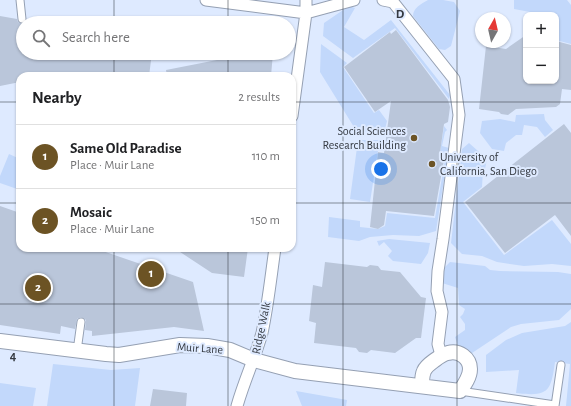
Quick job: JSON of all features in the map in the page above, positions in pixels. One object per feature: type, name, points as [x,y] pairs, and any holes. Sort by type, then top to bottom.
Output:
[{"type":"street","points":[[206,0],[306,13],[354,0]]},
{"type":"street","points":[[296,87],[306,13],[306,0]]},
{"type":"street","points":[[383,0],[393,2],[454,79],[459,115],[438,271],[437,291],[442,312],[438,344],[441,356]]},
{"type":"street","name":"Ridge Walk","points":[[237,406],[243,386],[254,360],[262,332],[274,252]]},
{"type":"street","name":"Muir Lane","points":[[0,341],[119,355],[175,346],[200,346],[230,350],[254,360],[295,371],[422,386]]},
{"type":"street","points":[[448,353],[458,353],[468,360],[470,370],[468,380],[460,391],[422,386],[424,370],[441,356],[448,353]]},
{"type":"lane","points":[[20,0],[22,16]]},
{"type":"lane","points":[[77,350],[81,322]]},
{"type":"lane","points":[[460,391],[555,405],[561,365]]},
{"type":"shaded area","points":[[428,0],[454,2],[460,11],[451,46],[445,50],[439,49],[413,16],[416,8]]},
{"type":"shaded area","points":[[514,0],[567,0],[571,5],[571,44],[559,41],[559,12],[530,12],[514,9]]},
{"type":"shaded area","points":[[349,6],[355,8],[344,27],[364,40],[391,20],[450,95],[449,99],[395,28],[353,58],[323,36],[324,23]]},
{"type":"shaded area","points":[[321,44],[347,63],[343,67],[374,113],[379,110],[387,121],[384,133],[357,132],[320,72]]},
{"type":"shaded area","points":[[544,114],[545,120],[553,130],[545,137],[537,127],[524,125],[522,135],[516,135],[506,143],[504,151],[492,149],[480,133],[482,121],[500,119],[515,122],[516,115]]},
{"type":"shaded area","points":[[444,126],[447,130],[445,132],[442,146],[449,148],[436,231],[419,236],[393,235],[370,237],[359,241],[328,237],[329,217],[360,221],[360,227],[378,229],[385,226],[387,213],[435,218],[445,160],[439,159]]},
{"type":"shaded area","points":[[358,140],[384,140],[381,151],[378,151],[370,202],[350,199]]},
{"type":"shaded area","points":[[469,143],[487,159],[485,169],[483,170],[482,187],[463,202],[504,255],[552,220],[571,244],[571,266],[552,264],[524,266],[497,262],[482,256],[462,254],[451,243],[462,149]]},
{"type":"shaded area","points":[[9,154],[16,157],[16,189],[0,183],[0,176]]},
{"type":"shaded area","points":[[389,239],[430,243],[428,253],[421,264],[393,261],[388,256],[392,251],[384,242],[379,246],[377,241]]},
{"type":"shaded area","points":[[450,262],[485,266],[490,270],[500,271],[558,272],[571,274],[571,309],[559,320],[521,324],[511,327],[472,353],[458,346],[455,337],[465,330],[465,324],[460,317],[465,309],[459,305],[458,288],[442,283],[445,267]]},
{"type":"shaded area","points":[[571,322],[571,406],[566,406],[570,364],[555,362],[552,380],[549,386],[541,393],[535,394],[516,393],[519,370],[486,372],[486,355],[506,340],[522,333],[565,326]]},
{"type":"shaded area","points":[[53,364],[111,370],[140,368],[135,406],[47,406]]},
{"type":"shaded area","points":[[0,383],[36,388],[33,406],[0,406]]},
{"type":"shaded area","points":[[296,391],[347,400],[346,406],[302,406]]},
{"type":"building","points":[[0,16],[16,19],[16,60],[151,60],[150,72],[16,72],[16,83],[0,86]]},
{"type":"building","name":"Social Sciences Research Building","points":[[396,30],[448,100],[450,107],[448,122],[444,124],[439,160],[444,160],[434,216],[386,211],[384,225],[378,229],[370,227],[378,152],[384,153],[391,101],[375,112],[344,67],[390,32],[391,34]]},
{"type":"building","points":[[523,37],[523,84],[559,84],[559,42],[571,45],[571,90],[562,89],[560,104],[556,107],[516,109],[508,115],[479,109],[486,48],[506,49],[511,48],[511,46]]},
{"type":"building","points":[[217,60],[272,60],[271,72],[166,72],[166,70]]},
{"type":"building","points":[[564,124],[571,133],[571,236],[555,215],[505,253],[465,202]]},
{"type":"building","points":[[0,206],[16,212],[16,252],[106,252],[193,282],[204,331],[174,327],[92,336],[92,331],[85,330],[86,320],[81,317],[77,319],[75,329],[61,326],[60,334],[0,325]]},
{"type":"building","points":[[180,252],[247,252],[244,277],[212,273]]},
{"type":"building","points":[[325,262],[367,267],[370,265],[378,266],[381,270],[400,272],[421,297],[426,298],[421,338],[416,338],[395,353],[371,350],[367,353],[359,352],[356,348],[314,343],[316,323],[309,321],[313,285],[322,287]]},
{"type":"building","points":[[153,389],[187,393],[186,406],[150,406]]},
{"type":"place","name":"Social Sciences Research Building","points":[[414,138]]},
{"type":"place","name":"University of California, San Diego","points":[[432,164]]},
{"type":"place","name":"Same Old Paradise","points":[[151,274]]},
{"type":"place","name":"Mosaic","points":[[38,288]]}]
